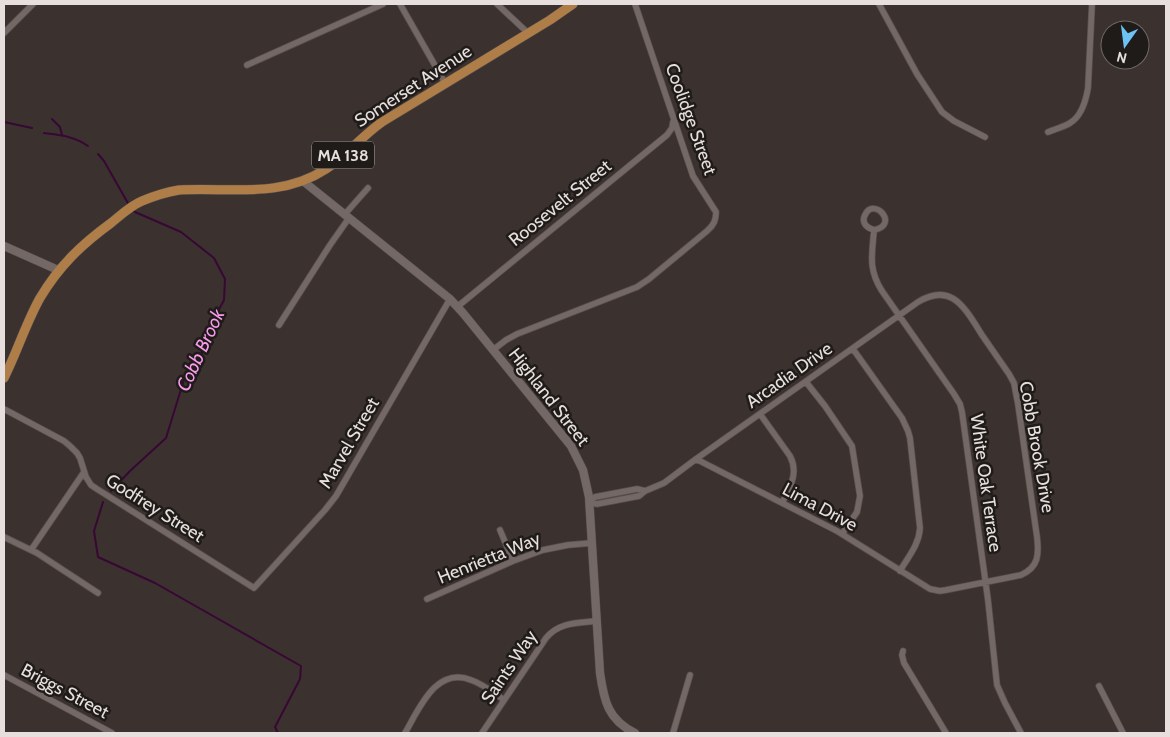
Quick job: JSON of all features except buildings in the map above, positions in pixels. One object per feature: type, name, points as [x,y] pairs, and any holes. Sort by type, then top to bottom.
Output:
[{"type":"main road","name":"Somerset Avenue","points":[[4,378],[36,305],[58,270],[88,240],[130,208],[142,201],[179,190],[268,189],[304,181],[331,165],[382,122],[550,20],[573,4]]},
{"type":"street","points":[[4,33],[34,4]]},
{"type":"street","points":[[247,65],[383,4]]},
{"type":"street","points":[[400,4],[445,83]]},
{"type":"street","points":[[497,4],[528,33]]},
{"type":"street","name":"Coolidge Street","points":[[493,350],[517,334],[637,287],[712,228],[715,223],[716,212],[693,176],[635,4]]},
{"type":"street","points":[[879,4],[916,74],[942,112],[954,121],[985,137]]},
{"type":"street","points":[[1048,132],[1070,123],[1077,117],[1086,99],[1092,4]]},
{"type":"street","name":"Roosevelt Street","points":[[457,307],[667,135],[672,128],[673,118]]},
{"type":"street","name":"Highland Street","points":[[304,181],[450,299],[571,446],[584,475],[589,502],[600,673],[606,702],[616,720],[635,733]]},
{"type":"street","points":[[279,325],[347,216],[368,188]]},
{"type":"street","name":"White Oak Terrace","points":[[874,230],[871,259],[874,276],[899,316],[960,404],[969,459],[997,685],[1020,733]]},
{"type":"street","points":[[4,246],[58,270]]},
{"type":"street","name":"Cobb Brook Drive","points":[[899,316],[927,297],[941,295],[953,298],[966,312],[1014,382],[1039,552],[1032,568],[1022,575],[985,582]]},
{"type":"street","name":"Marvel Street","points":[[254,588],[336,496],[450,299]]},
{"type":"street","name":"Arcadia Drive","points":[[696,459],[899,316]]},
{"type":"street","points":[[852,349],[902,418],[910,438],[920,535],[916,546],[900,571]]},
{"type":"street","points":[[806,382],[852,446],[860,496],[856,512],[842,534]]},
{"type":"street","name":"Godfrey Street","points":[[4,409],[70,446],[80,458],[88,481],[97,489],[254,588]]},
{"type":"street","points":[[760,414],[793,463],[794,478],[782,503]]},
{"type":"street","points":[[589,502],[595,497],[638,489],[645,491],[664,483],[696,459]]},
{"type":"street","name":"Lima Drive","points":[[696,459],[842,534],[926,588],[946,590],[985,582]]},
{"type":"street","points":[[31,550],[84,472]]},
{"type":"street","points":[[500,530],[513,561]]},
{"type":"street","points":[[4,537],[31,550],[98,593]]},
{"type":"street","name":"Henrietta Way","points":[[427,600],[513,561],[543,550],[592,543]]},
{"type":"street","name":"Saints Way","points":[[482,733],[550,632],[567,624],[597,621]]},
{"type":"street","points":[[903,651],[904,663],[946,733]]},
{"type":"street","points":[[673,733],[690,675]]},
{"type":"street","name":"Briggs Street","points":[[4,676],[112,733]]},
{"type":"street","points":[[405,733],[433,688],[449,678],[463,677],[472,680],[504,700]]},
{"type":"street","points":[[1099,686],[1123,733]]},
{"type":"waterway","points":[[52,119],[60,127],[62,135]]},
{"type":"waterway","name":"Cobb Brook","points":[[4,122],[32,128]]},
{"type":"waterway","name":"Cobb Brook","points":[[44,133],[72,138],[88,146]]},
{"type":"waterway","name":"Cobb Brook","points":[[98,154],[129,205]]},
{"type":"waterway","name":"Cobb Brook","points":[[111,491],[166,438],[186,373],[200,360],[207,332],[224,300],[225,279],[214,258],[181,232],[132,209]]},
{"type":"waterway","name":"Cobb Brook","points":[[103,502],[94,531],[98,557],[155,583],[301,666],[300,679],[275,727],[278,733]]}]
